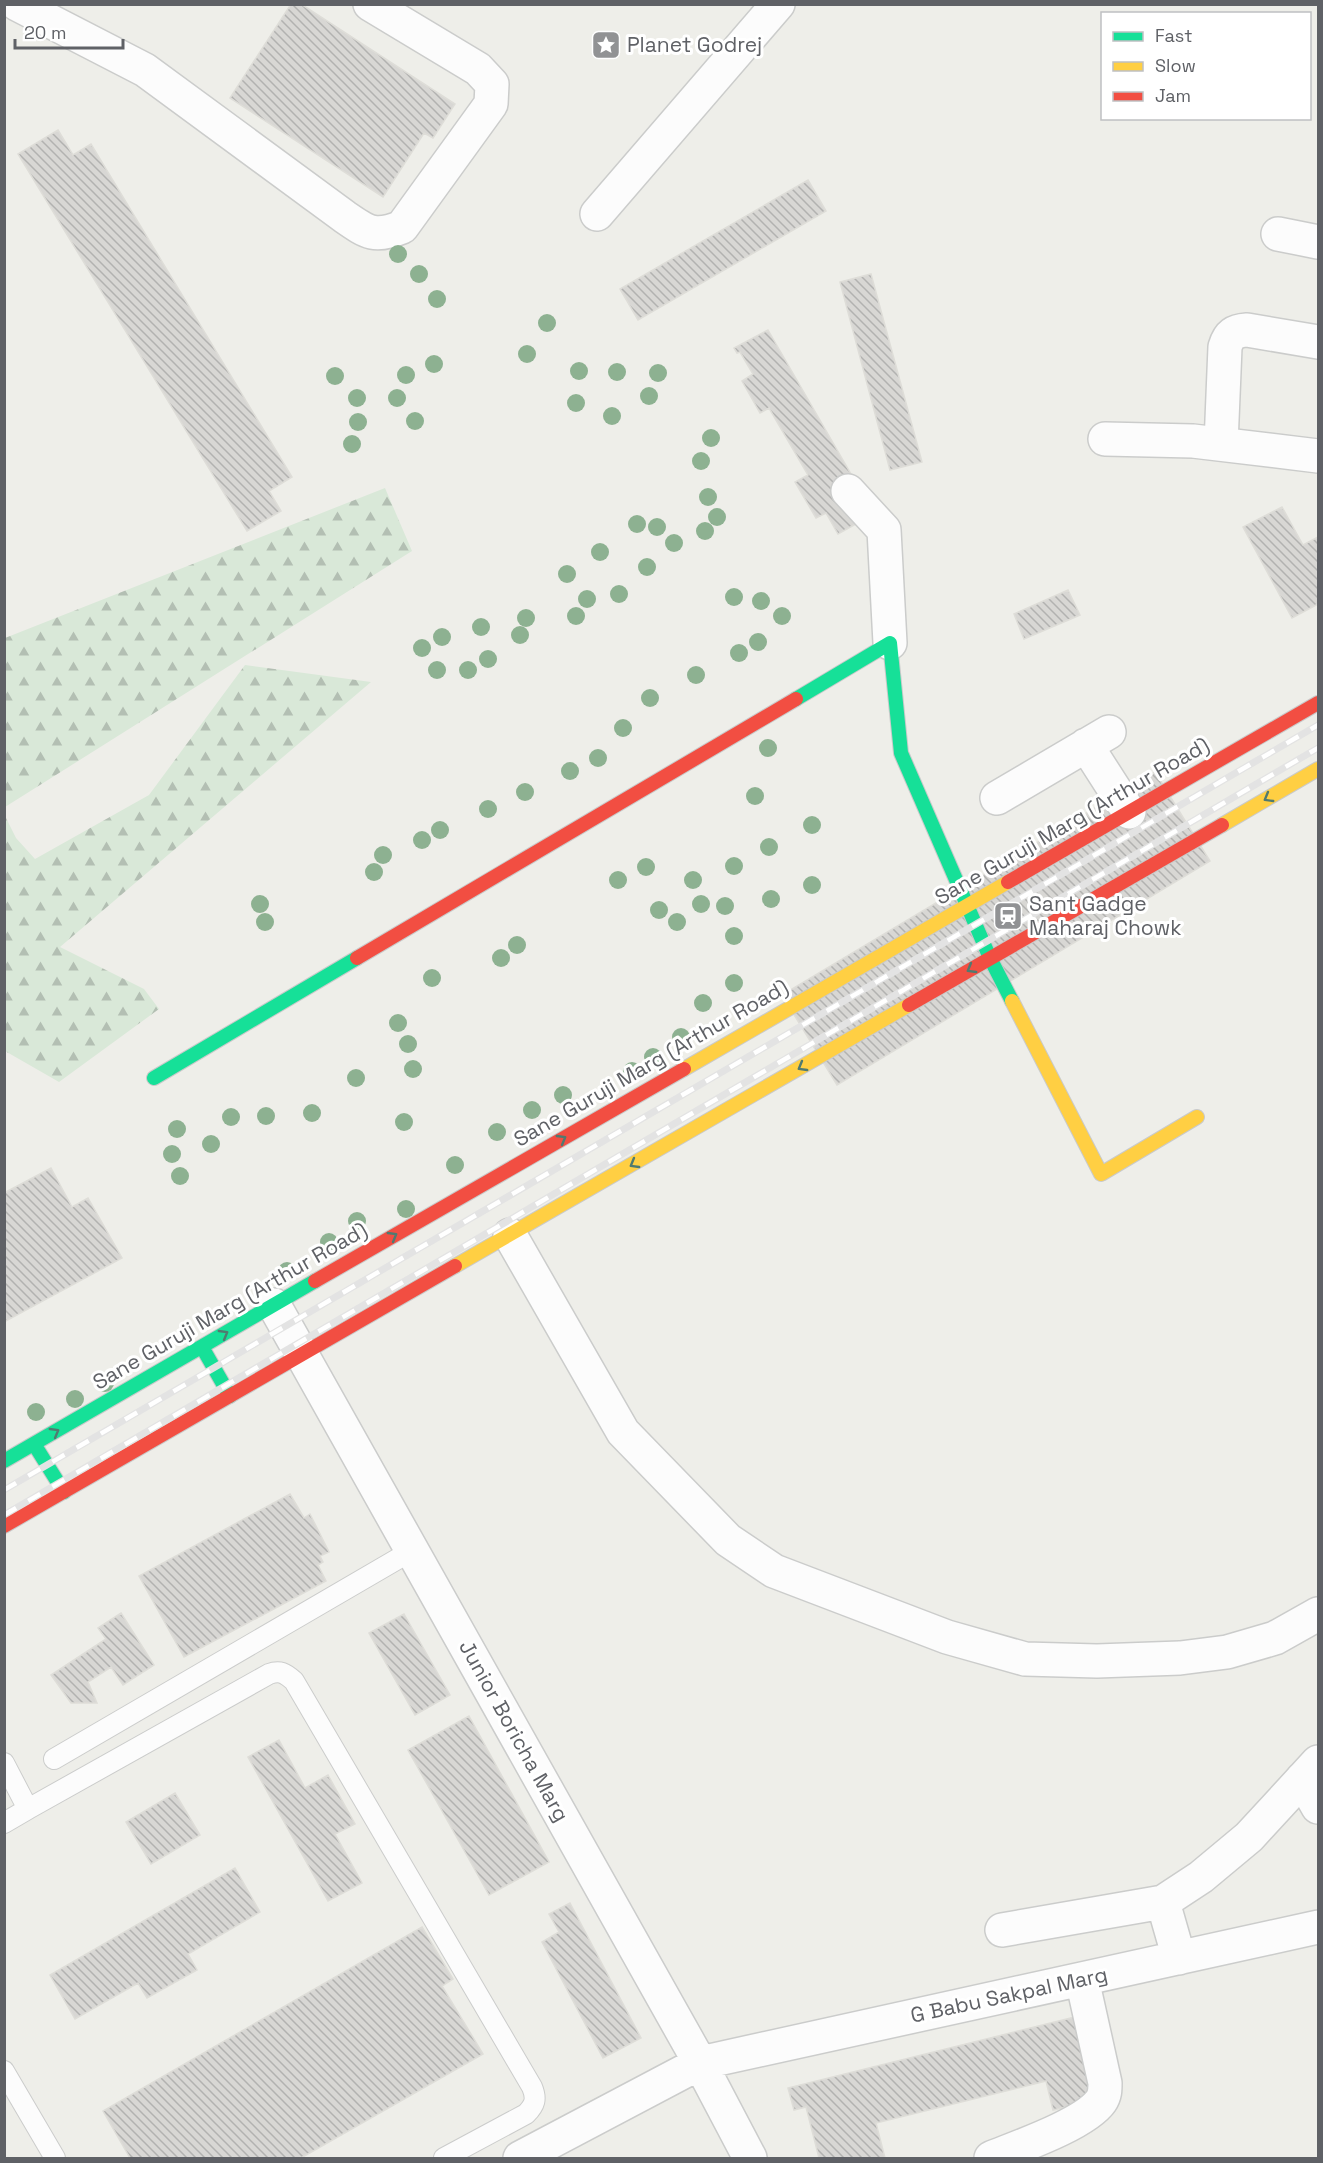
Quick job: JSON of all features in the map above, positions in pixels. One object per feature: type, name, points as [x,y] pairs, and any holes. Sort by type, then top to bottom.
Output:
[{"type":"main road","points":[[154,1078],[890,643],[901,753],[990,958],[1101,1174],[1197,1117]]},
{"type":"main road","name":"Sane Guruji Marg (Arthur Road)","points":[[4,1461],[1318,703]]},
{"type":"main road","points":[[4,1526],[1318,769]]},
{"type":"main road","points":[[202,1347],[230,1396]]},
{"type":"main road","points":[[34,1444],[64,1492]]},
{"type":"street","points":[[17,4],[145,70],[366,232],[388,233],[402,226],[491,104],[492,84],[478,69],[370,4]]},
{"type":"street","points":[[597,214],[778,4]]},
{"type":"street","points":[[1278,234],[1318,242]]},
{"type":"street","points":[[1221,444],[1225,347],[1228,338],[1235,331],[1247,330],[1318,342]]},
{"type":"street","points":[[1105,439],[1170,439],[1318,456]]},
{"type":"street","points":[[848,491],[884,530],[890,643]]},
{"type":"street","points":[[997,798],[1097,739],[1129,812]]},
{"type":"street","points":[[510,1235],[623,1432],[728,1540],[774,1571],[947,1637],[1025,1659],[1097,1661],[1180,1658],[1227,1652],[1275,1638],[1318,1614]]},
{"type":"street","name":"Junior Boricha Marg","points":[[274,1305],[304,1354],[700,2063],[750,2158]]},
{"type":"street","points":[[1310,1771],[1318,1807]]},
{"type":"street","points":[[1002,1930],[1163,1902],[1201,1877],[1249,1837],[1310,1771]]},
{"type":"street","points":[[1163,1902],[1179,1958]]},
{"type":"street","name":"G Babu Sakpal Marg","points":[[520,2158],[700,2063],[1318,1928]]},
{"type":"street","points":[[991,2158],[1079,2120],[1100,2102],[1105,2091],[1105,2083],[1082,1979]]},
{"type":"lane","points":[[54,1759],[413,1550]]},
{"type":"lane","points":[[4,1823],[269,1674],[277,1671],[286,1674],[300,1691],[536,2097],[532,2108],[526,2114],[444,2158]]},
{"type":"lane","points":[[4,1763],[28,1809]]},
{"type":"lane","points":[[4,2071],[55,2158]]},
{"type":"green space","points":[[385,488],[412,551],[5,807],[5,638]]},
{"type":"green space","points":[[245,665],[371,682],[60,947],[144,989],[159,1009],[59,1082],[5,1051],[5,816],[16,838],[35,859],[149,795]]},
{"type":"building","points":[[291,4],[301,4],[455,104],[433,138],[424,133],[383,197],[230,98]]},
{"type":"building","points":[[58,130],[73,155],[91,144],[292,477],[269,491],[281,511],[247,531],[18,154]]},
{"type":"building","points":[[808,180],[826,211],[638,320],[620,289]]},
{"type":"building","points":[[871,274],[922,462],[890,470],[840,282]]},
{"type":"building","points":[[768,330],[874,514],[838,534],[826,513],[816,518],[795,482],[808,475],[769,408],[760,413],[742,381],[753,374],[740,352],[737,353],[734,348]]},
{"type":"building","points":[[1282,507],[1303,545],[1318,537],[1318,604],[1292,618],[1243,527]]},
{"type":"building","points":[[1068,590],[1080,615],[1024,639],[1014,614]]},
{"type":"building","points":[[1155,772],[1210,861],[837,1085],[782,995]]},
{"type":"building","points":[[51,1168],[72,1207],[88,1198],[122,1258],[4,1322],[4,1193]]},
{"type":"building","points":[[290,1494],[304,1518],[310,1514],[329,1552],[320,1556],[323,1562],[318,1565],[326,1581],[184,1657],[139,1576]]},
{"type":"building","points":[[121,1613],[154,1665],[123,1685],[111,1667],[88,1682],[97,1703],[71,1703],[51,1675],[106,1639],[98,1628]]},
{"type":"building","points":[[404,1614],[450,1695],[415,1715],[369,1633]]},
{"type":"building","points":[[469,1716],[549,1862],[489,1895],[408,1750]]},
{"type":"building","points":[[279,1740],[305,1788],[328,1775],[355,1824],[335,1834],[362,1883],[328,1901],[248,1757]]},
{"type":"building","points":[[175,1793],[200,1835],[151,1864],[126,1822]]},
{"type":"building","points":[[235,1868],[260,1912],[188,1954],[197,1970],[147,1998],[138,1983],[75,2019],[50,1975]]},
{"type":"building","points":[[570,1903],[641,2038],[603,2058],[542,1942],[559,1932],[549,1914]]},
{"type":"building","points":[[422,1927],[453,1979],[442,1986],[483,2054],[301,2158],[130,2158],[103,2111]]},
{"type":"building","points":[[1075,2017],[1096,2100],[1053,2110],[1046,2081],[876,2123],[885,2158],[819,2158],[806,2107],[794,2110],[788,2088]]},
{"type":"railway","points":[[4,1490],[1318,725]]},
{"type":"railway","points":[[4,1515],[1318,748]]},
{"type":"traffic: fast","points":[[796,699],[890,643],[901,753],[990,958],[1012,1001]]},
{"type":"traffic: fast","points":[[154,1078],[357,958]]},
{"type":"traffic: fast","points":[[4,1461],[315,1281]]},
{"type":"traffic: fast","points":[[202,1347],[230,1396]]},
{"type":"traffic: fast","points":[[34,1444],[64,1492]]},
{"type":"traffic: slow","points":[[1222,825],[1318,769]]},
{"type":"traffic: slow","points":[[684,1069],[1008,882]]},
{"type":"traffic: slow","points":[[1012,1001],[1101,1174],[1197,1117]]},
{"type":"traffic: slow","points":[[455,1266],[909,1005]]},
{"type":"traffic: jam","points":[[357,958],[796,699]]},
{"type":"traffic: jam","points":[[1008,882],[1318,703]]},
{"type":"traffic: jam","points":[[909,1005],[1222,825]]},
{"type":"traffic: jam","points":[[315,1281],[684,1069]]},
{"type":"traffic: jam","points":[[4,1526],[455,1266]]},
{"type":"place","name":"Planet Godrej","points":[[606,45]]},
{"type":"place","name":"Sant Gadge Maharaj Chowk","points":[[1008,916]]}]
